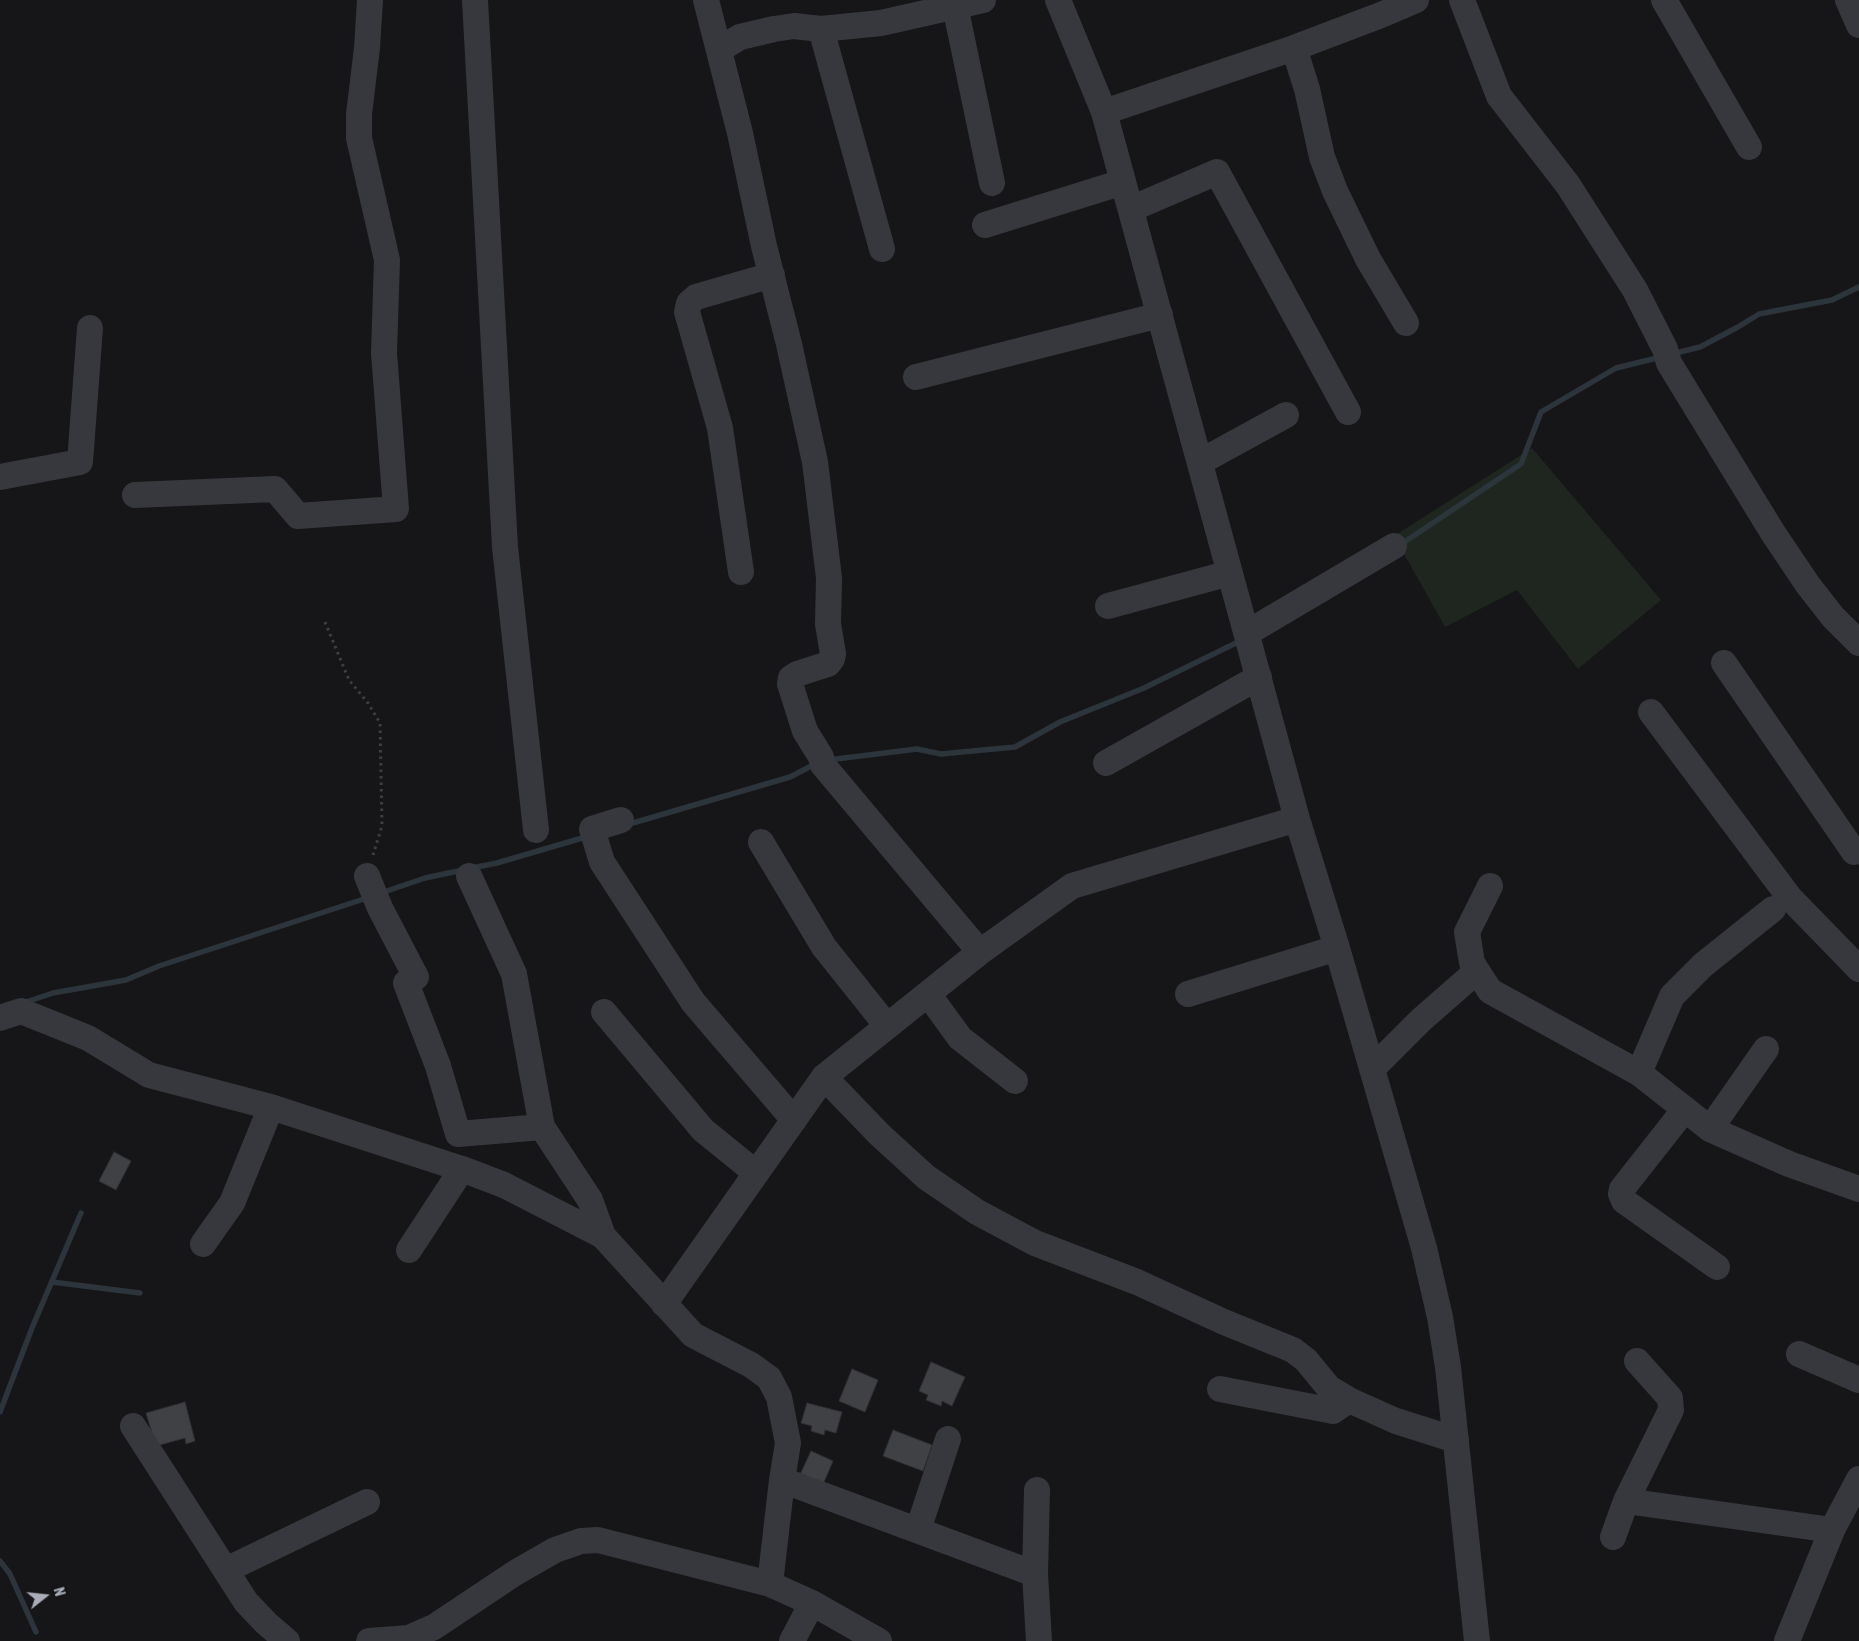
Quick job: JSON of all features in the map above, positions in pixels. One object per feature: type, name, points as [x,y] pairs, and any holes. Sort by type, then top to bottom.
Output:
[{"type":"street","points":[[135,495],[275,489],[298,516],[396,509],[384,353],[387,260],[359,138],[359,114],[367,48],[370,0]]},
{"type":"street","points":[[475,0],[505,547],[536,830]]},
{"type":"street","points":[[706,0],[740,132],[815,462],[829,578],[828,624],[833,654],[828,664],[797,674],[791,678],[790,684],[805,731],[822,761],[980,952]]},
{"type":"street","points":[[720,49],[740,37],[774,29],[794,26],[821,29],[881,23],[983,0]]},
{"type":"street","points":[[1058,0],[1104,112],[1297,819],[1337,948],[1424,1248],[1440,1316],[1448,1367],[1476,1641]]},
{"type":"street","points":[[1104,112],[1294,48],[1378,8],[1416,0]]},
{"type":"street","points":[[1462,0],[1499,96],[1568,185],[1635,290],[1667,356],[1773,533],[1833,617],[1859,643]]},
{"type":"street","points":[[1664,0],[1749,147]]},
{"type":"street","points":[[1848,0],[1859,25]]},
{"type":"street","points":[[955,6],[992,183]]},
{"type":"street","points":[[821,29],[882,249]]},
{"type":"street","points":[[1294,48],[1307,89],[1322,158],[1335,191],[1368,259],[1406,323]]},
{"type":"street","points":[[1131,209],[1217,172],[1348,412]]},
{"type":"street","points":[[985,225],[1123,182]]},
{"type":"street","points":[[741,572],[720,428],[687,312],[689,303],[696,297],[772,275]]},
{"type":"street","points":[[916,377],[1160,315]]},
{"type":"street","points":[[0,477],[80,462],[90,328]]},
{"type":"street","points":[[1200,462],[1286,415]]},
{"type":"street","points":[[1247,633],[1394,546]]},
{"type":"street","points":[[1108,606],[1230,573]]},
{"type":"street","points":[[1724,663],[1851,854]]},
{"type":"street","points":[[1106,763],[1259,677]]},
{"type":"street","points":[[1651,712],[1790,898],[1859,969]]},
{"type":"street","points":[[664,1304],[824,1077],[980,952],[1072,886],[1297,819]]},
{"type":"street","points":[[621,820],[592,828],[602,862],[693,1002],[794,1120]]},
{"type":"street","points":[[761,842],[824,947],[887,1026]]},
{"type":"street","points":[[469,876],[514,974],[542,1127],[590,1200],[597,1214],[603,1236]]},
{"type":"street","points":[[1490,886],[1467,932],[1472,963],[1490,991],[1639,1073],[1710,1129],[1789,1164],[1859,1189]]},
{"type":"street","points":[[371,889],[416,977],[406,983],[438,1066],[458,1134],[542,1127]]},
{"type":"street","points":[[1639,1073],[1672,996],[1703,965],[1772,909]]},
{"type":"street","points":[[1188,994],[1337,948]]},
{"type":"street","points":[[1372,1069],[1421,1020],[1477,971]]},
{"type":"street","points":[[928,994],[960,1038],[1015,1081]]},
{"type":"street","points":[[0,1018],[22,1011],[88,1038],[149,1075],[271,1107],[462,1169],[504,1185],[603,1236],[693,1335],[751,1364],[769,1378],[779,1397],[788,1443],[770,1584]]},
{"type":"street","points":[[604,1012],[703,1130],[756,1173]]},
{"type":"street","points":[[1710,1129],[1766,1049]]},
{"type":"street","points":[[824,1077],[880,1135],[926,1177],[978,1212],[1035,1243],[1137,1282],[1224,1322],[1293,1350],[1306,1360],[1329,1388],[1349,1400],[1396,1421],[1456,1440]]},
{"type":"street","points":[[203,1244],[232,1203],[271,1107]]},
{"type":"street","points":[[1685,1110],[1622,1189],[1621,1194],[1624,1201],[1717,1266]]},
{"type":"street","points":[[408,1250],[462,1169]]},
{"type":"street","points":[[1799,1354],[1859,1380]]},
{"type":"street","points":[[1613,1538],[1626,1501],[1670,1410],[1670,1398],[1637,1361]]},
{"type":"street","points":[[1220,1389],[1333,1411],[1349,1400]]},
{"type":"street","points":[[133,1426],[246,1602],[287,1641]]},
{"type":"street","points":[[918,1530],[948,1439]]},
{"type":"street","points":[[1787,1641],[1832,1530],[1859,1479]]},
{"type":"street","points":[[782,1480],[1034,1574]]},
{"type":"street","points":[[1037,1490],[1034,1574],[1039,1641]]},
{"type":"street","points":[[1626,1501],[1832,1530]]},
{"type":"street","points":[[226,1570],[367,1502]]},
{"type":"street","points":[[369,1641],[409,1638],[434,1627],[515,1573],[555,1550],[581,1541],[598,1540],[770,1584],[812,1603],[879,1641]]},
{"type":"street","points":[[792,1641],[812,1603]]},
{"type":"path","points":[[325,622],[349,680],[368,703],[380,723],[382,826],[371,889]]},
{"type":"shaded area","points":[[1532,448],[1661,600],[1578,669],[1517,590],[1445,627],[1394,536]]},
{"type":"building","points":[[114,1152],[131,1161],[116,1190],[99,1181]]},
{"type":"building","points":[[931,1362],[965,1377],[952,1406],[942,1401],[941,1406],[926,1400],[928,1395],[919,1391]]},
{"type":"building","points":[[852,1369],[878,1380],[865,1412],[839,1401]]},
{"type":"building","points":[[185,1402],[195,1441],[186,1444],[185,1438],[156,1446],[146,1413]]},
{"type":"building","points":[[807,1403],[842,1412],[836,1433],[825,1430],[824,1435],[811,1431],[812,1426],[801,1423]]},
{"type":"building","points":[[893,1430],[932,1445],[923,1471],[883,1456]]},
{"type":"building","points":[[811,1451],[833,1461],[821,1489],[798,1479]]},
{"type":"waterway","points":[[1672,354],[1700,347],[1759,314],[1832,300],[1859,287]]},
{"type":"waterway","points":[[1400,545],[1521,464],[1541,412],[1616,368],[1661,357]]},
{"type":"waterway","points":[[828,760],[917,749],[941,754],[1015,747],[1060,722],[1144,688],[1238,642]]},
{"type":"waterway","points":[[626,825],[790,777],[817,763]]},
{"type":"waterway","points":[[472,868],[497,863],[589,836]]},
{"type":"waterway","points":[[381,893],[425,878],[463,870]]},
{"type":"waterway","points":[[23,1003],[53,993],[126,980],[159,966],[370,897]]},
{"type":"waterway","points":[[0,1412],[32,1328],[81,1213]]},
{"type":"waterway","points":[[52,1282],[140,1293]]},
{"type":"waterway","points":[[0,1561],[10,1574],[36,1632]]}]
